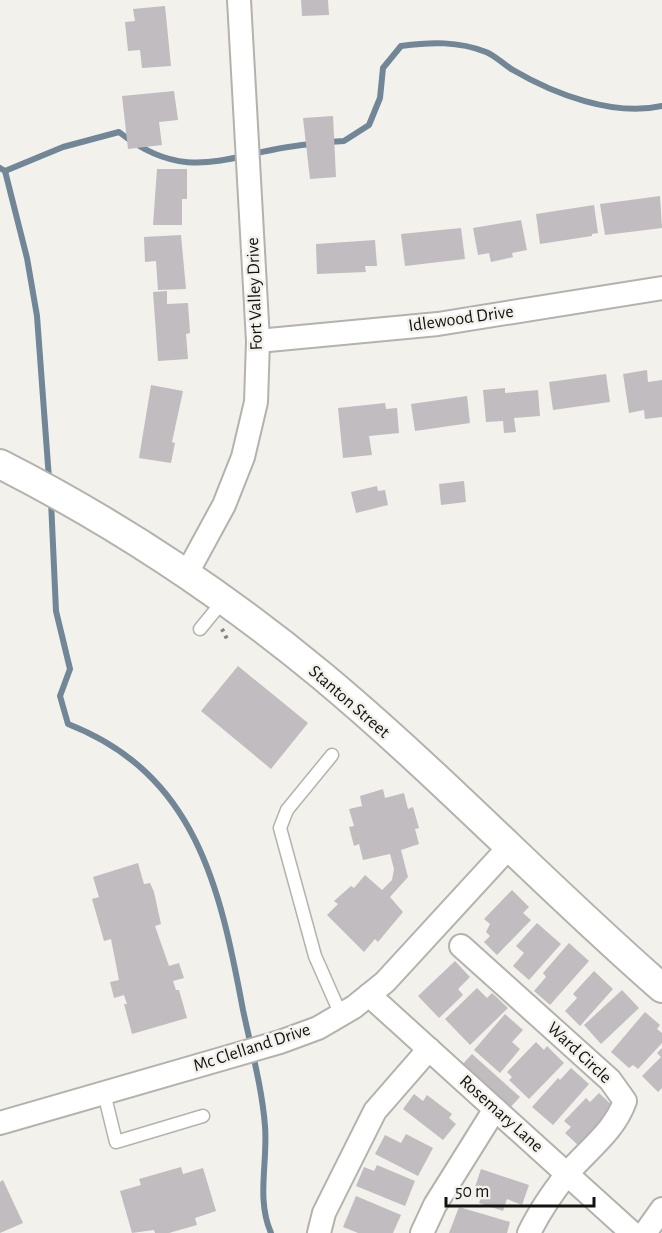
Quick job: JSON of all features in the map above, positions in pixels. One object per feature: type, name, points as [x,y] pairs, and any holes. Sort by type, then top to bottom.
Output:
[{"type":"street","name":"Fort Valley Drive","points":[[187,573],[224,505],[243,457],[256,402],[258,341],[239,0]]},
{"type":"street","name":"Idlewood Drive","points":[[258,341],[438,324],[662,288]]},
{"type":"street","name":"Stanton Street","points":[[2,471],[50,490],[187,573],[321,675],[510,846],[662,988]]},
{"type":"street","name":"Mc Clelland Drive","points":[[0,1123],[280,1042],[318,1028],[385,982],[510,846]]},
{"type":"street","name":"Ward Circle","points":[[461,946],[610,1080],[625,1101],[619,1119],[567,1174],[537,1216],[529,1233]]},
{"type":"street","name":"Rosemary Lane","points":[[369,994],[632,1233]]},
{"type":"street","points":[[319,1233],[324,1213],[375,1111],[429,1049]]},
{"type":"street","points":[[422,1233],[435,1205],[495,1109]]},
{"type":"street","points":[[645,1233],[662,1209]]},
{"type":"lane","points":[[200,628],[223,601]]},
{"type":"lane","points":[[332,755],[287,810],[280,828],[315,956],[340,1015]]},
{"type":"lane","points":[[104,1093],[116,1142],[203,1116]]},
{"type":"building","points":[[301,0],[328,0],[329,15],[302,16]]},
{"type":"building","points":[[165,6],[171,66],[142,68],[140,50],[128,51],[125,22],[135,21],[133,9]]},
{"type":"building","points":[[174,91],[178,120],[159,122],[162,145],[128,149],[122,96]]},
{"type":"building","points":[[333,116],[336,177],[310,179],[303,118]]},
{"type":"building","points":[[157,169],[187,169],[187,199],[182,199],[182,225],[153,225]]},
{"type":"building","points":[[660,196],[662,228],[605,235],[600,204]]},
{"type":"building","points":[[594,205],[598,233],[592,236],[540,244],[536,214]]},
{"type":"building","points":[[521,220],[527,250],[512,253],[513,257],[491,262],[489,253],[478,255],[473,228]]},
{"type":"building","points":[[461,228],[465,259],[405,266],[401,234]]},
{"type":"building","points":[[181,235],[186,289],[158,290],[156,261],[145,262],[144,237]]},
{"type":"building","points":[[375,240],[377,266],[365,266],[366,272],[317,274],[316,244]]},
{"type":"building","points":[[167,291],[167,304],[188,303],[190,333],[186,334],[188,359],[158,361],[153,292]]},
{"type":"building","points":[[647,370],[648,382],[662,380],[662,417],[645,419],[644,410],[629,413],[623,374]]},
{"type":"building","points":[[606,374],[610,402],[553,410],[549,382]]},
{"type":"building","points":[[151,385],[183,391],[172,442],[175,443],[171,463],[139,458]]},
{"type":"building","points":[[505,388],[505,393],[538,390],[540,416],[514,418],[516,432],[504,433],[503,421],[486,422],[483,390]]},
{"type":"building","points":[[467,396],[470,423],[415,431],[411,404]]},
{"type":"building","points":[[385,403],[386,409],[397,408],[399,433],[369,436],[372,455],[343,458],[338,408]]},
{"type":"building","points":[[464,481],[466,502],[441,505],[439,484]]},
{"type":"building","points":[[377,486],[378,491],[385,490],[388,505],[356,513],[351,492]]},
{"type":"building","points":[[238,666],[308,723],[271,769],[201,711]]},
{"type":"building","points":[[383,789],[385,798],[404,793],[408,809],[413,807],[419,828],[415,829],[419,844],[401,850],[408,877],[390,897],[403,912],[378,942],[375,939],[364,952],[327,915],[338,904],[334,901],[351,886],[354,888],[365,875],[382,890],[392,880],[394,869],[390,854],[363,860],[359,844],[354,846],[349,827],[354,826],[349,809],[362,806],[360,796]]},
{"type":"building","points":[[138,863],[144,884],[150,883],[154,892],[161,924],[155,926],[169,966],[179,963],[184,978],[173,981],[176,990],[179,990],[187,1018],[132,1034],[124,1004],[127,1004],[124,995],[114,998],[110,982],[119,980],[111,939],[104,941],[92,899],[99,897],[93,877]]},
{"type":"building","points":[[512,890],[529,907],[523,913],[531,920],[497,955],[484,942],[490,936],[486,932],[490,924],[484,919]]},
{"type":"building","points":[[537,923],[561,944],[529,980],[513,966],[524,953],[516,946]]},
{"type":"building","points":[[569,943],[589,961],[550,1005],[534,991],[546,977],[543,973]]},
{"type":"building","points":[[455,961],[470,977],[458,989],[463,995],[439,1018],[418,996]]},
{"type":"building","points":[[594,971],[613,989],[580,1026],[565,1011],[577,998],[573,994]]},
{"type":"building","points":[[477,988],[487,998],[492,993],[508,1008],[470,1045],[445,1019]]},
{"type":"building","points":[[622,990],[639,1008],[601,1044],[584,1025]]},
{"type":"building","points":[[645,1012],[660,1025],[657,1029],[662,1033],[662,1043],[638,1069],[633,1065],[629,1068],[611,1052]]},
{"type":"building","points":[[505,1014],[523,1030],[512,1042],[520,1049],[500,1073],[474,1050]]},
{"type":"building","points":[[536,1042],[544,1050],[547,1046],[564,1063],[529,1099],[509,1080],[512,1077],[507,1072]]},
{"type":"building","points":[[662,1048],[662,1088],[658,1092],[642,1076],[661,1057],[657,1053]]},
{"type":"building","points":[[472,1054],[520,1097],[505,1113],[458,1069]]},
{"type":"building","points":[[571,1068],[589,1084],[553,1125],[532,1107],[558,1078],[560,1080]]},
{"type":"building","points":[[599,1093],[615,1108],[579,1146],[565,1133],[571,1127],[564,1121],[586,1098],[590,1102]]},
{"type":"building","points":[[414,1094],[423,1101],[427,1095],[452,1114],[449,1118],[456,1124],[443,1140],[403,1109]]},
{"type":"building","points":[[406,1134],[433,1148],[418,1176],[375,1154],[385,1135],[401,1143]]},
{"type":"building","points":[[377,1165],[415,1181],[405,1206],[356,1186],[364,1167],[374,1171]]},
{"type":"building","points":[[181,1167],[183,1174],[203,1168],[216,1211],[195,1218],[197,1225],[169,1233],[155,1233],[154,1230],[132,1233],[120,1191],[141,1185],[139,1179]]},
{"type":"building","points":[[481,1169],[529,1185],[522,1205],[507,1199],[503,1211],[479,1203],[484,1190],[475,1187]]},
{"type":"building","points":[[3,1180],[23,1223],[0,1233],[0,1182]]},
{"type":"building","points":[[356,1196],[401,1215],[393,1233],[358,1233],[343,1227]]},
{"type":"building","points":[[459,1207],[510,1222],[507,1233],[449,1233]]},
{"type":"waterway","points":[[329,142],[344,141],[369,125],[380,98],[383,68],[401,46],[444,43],[476,48],[490,54],[529,79],[585,101],[624,108],[643,109],[662,106]]},
{"type":"waterway","points":[[5,171],[63,147],[119,132],[145,149],[168,159],[191,162],[213,162],[312,144]]},
{"type":"waterway","points":[[0,168],[5,171],[27,258],[37,316],[49,479]]},
{"type":"waterway","points":[[51,501],[56,611],[70,669],[60,696],[68,724],[111,746],[146,772],[174,804],[195,840],[211,879],[224,920],[261,1097],[266,1140],[263,1194],[271,1233]]}]
